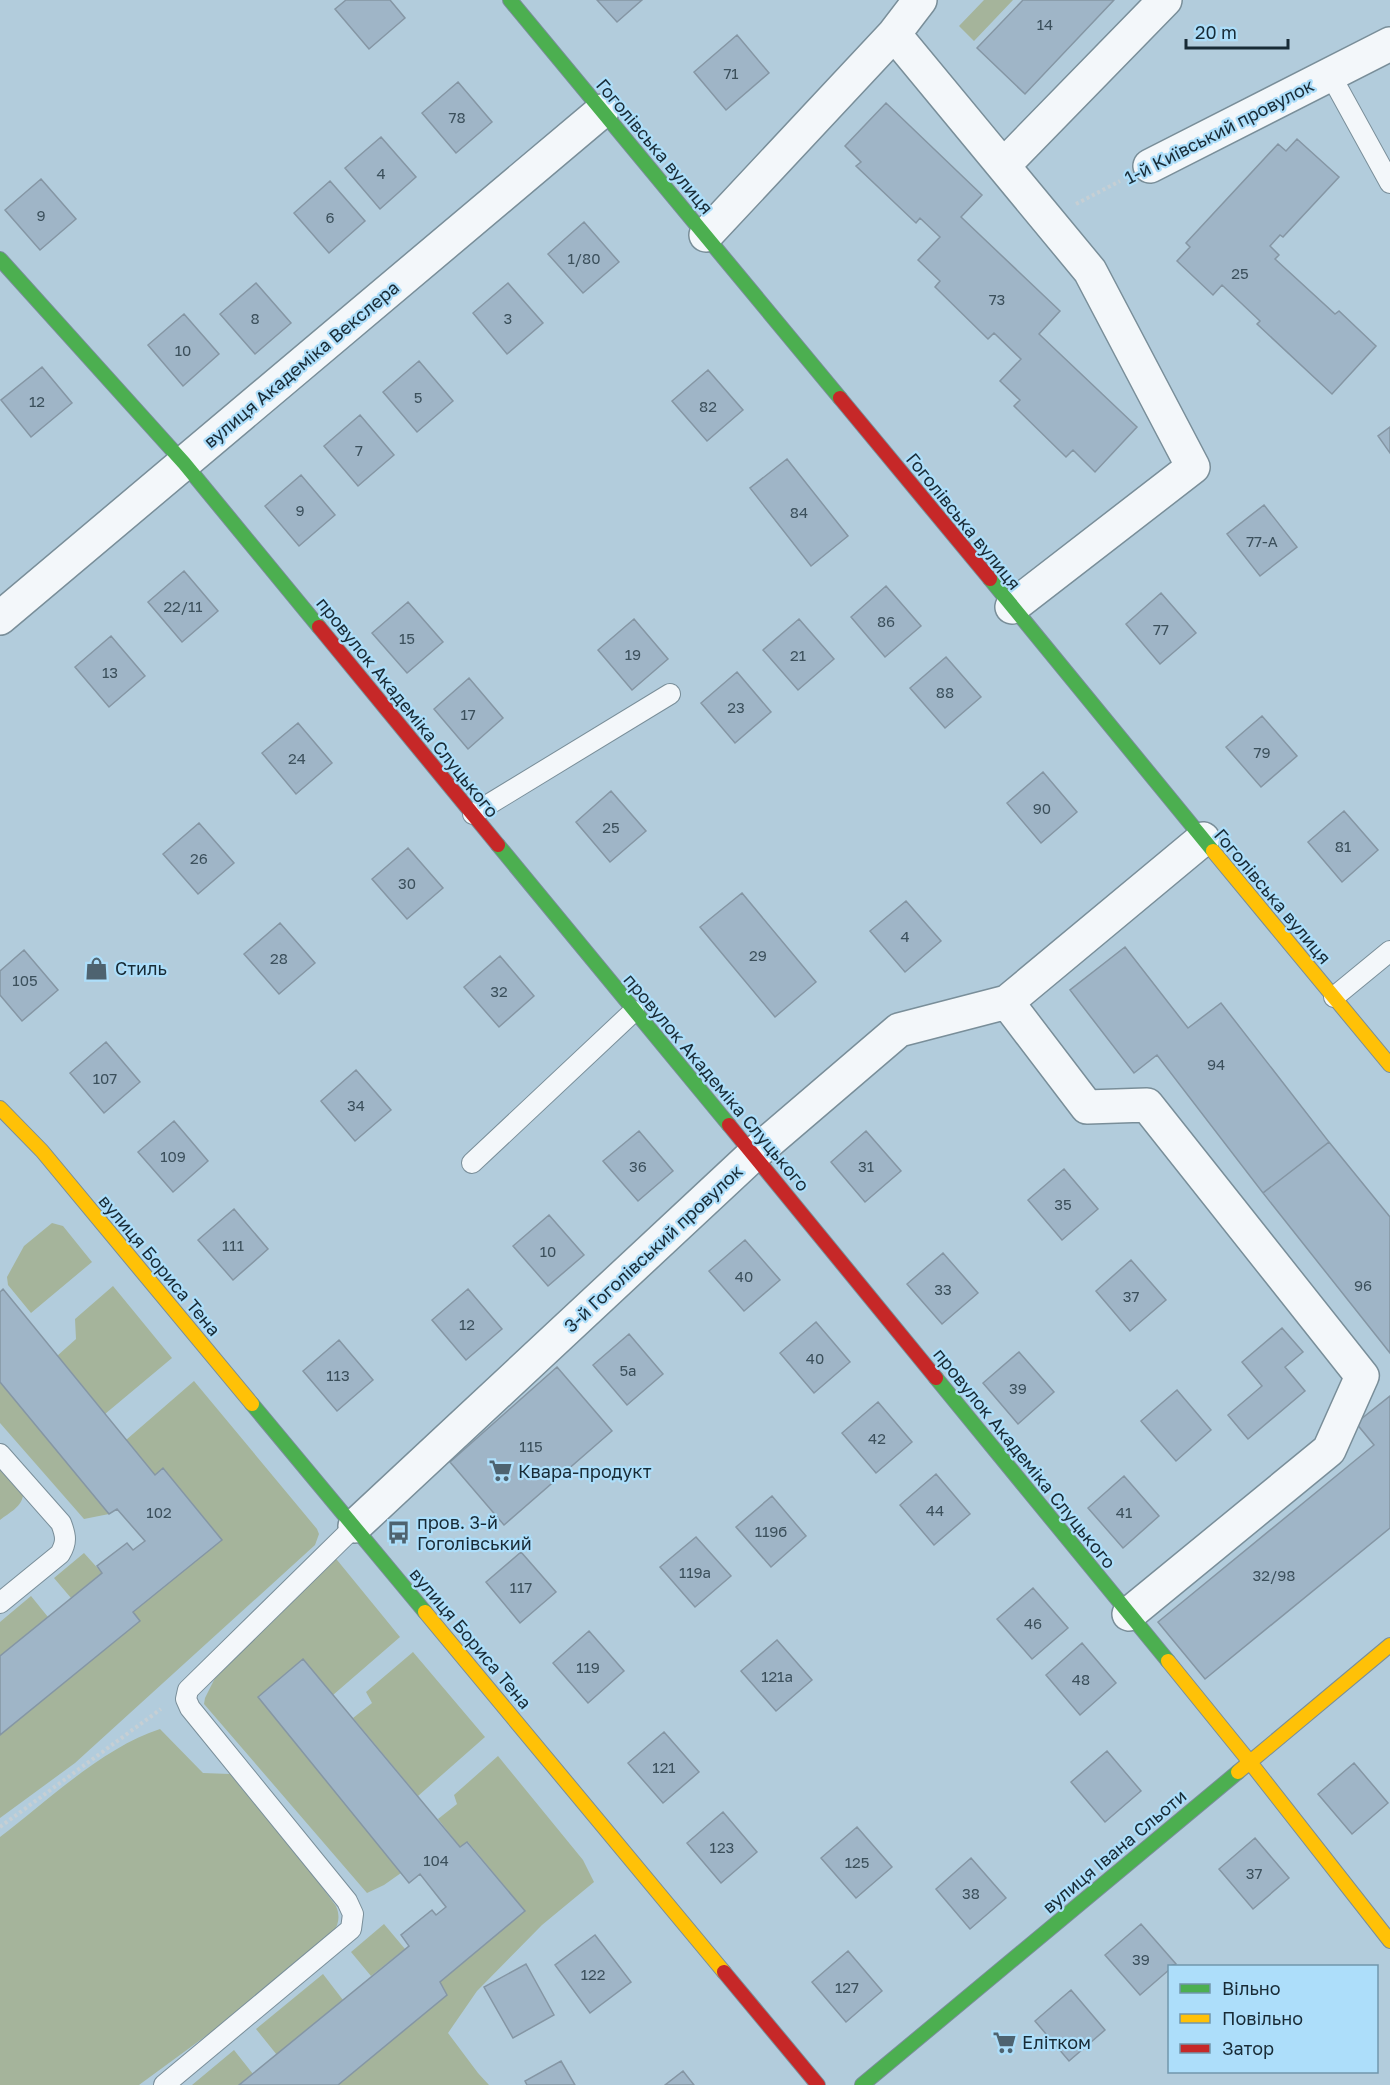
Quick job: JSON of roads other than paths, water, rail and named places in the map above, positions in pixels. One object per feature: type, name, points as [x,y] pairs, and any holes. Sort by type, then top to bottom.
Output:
[{"type":"street","name":"Гоголівська вулиця","points":[[510,0],[1390,1065]]},
{"type":"street","points":[[706,235],[894,34],[920,0]]},
{"type":"street","points":[[1004,165],[1165,0]]},
{"type":"street","points":[[894,34],[1090,271],[1193,467],[1012,607]]},
{"type":"street","name":"1-й Київський провулок","points":[[1150,166],[1390,44]]},
{"type":"street","name":"вулиця Академіка Векслера","points":[[0,618],[602,111]]},
{"type":"street","name":"провулок Академіка Слуцького","points":[[0,259],[184,463],[754,1154],[1249,1761],[1390,1941]]},
{"type":"street","name":"3-й Гоголівський провулок","points":[[355,1526],[754,1154],[899,1030],[1007,1002],[1203,839]]},
{"type":"street","points":[[1007,1002],[1087,1107],[1147,1106],[1362,1376],[1329,1450],[1129,1614]]},
{"type":"street","name":"вулиця Бориса Тена","points":[[0,1108],[42,1151],[819,2085]]},
{"type":"street","name":"вулиця Івана Сльоти","points":[[862,2085],[1390,1645]]},
{"type":"lane","points":[[1330,74],[1390,183]]},
{"type":"lane","points":[[473,814],[670,694]]},
{"type":"lane","points":[[1334,997],[1390,951]]},
{"type":"lane","points":[[472,1163],[634,1011]]},
{"type":"lane","points":[[0,1454],[61,1523],[66,1536],[65,1545],[60,1554],[0,1603]]},
{"type":"lane","points":[[164,2085],[351,1929],[352,1914],[347,1901],[190,1708],[186,1699],[188,1690],[355,1526]]},
{"type":"place","name":"Стиль","points":[[97,968]]},
{"type":"place","name":"Квара-продукт","points":[[500,1471]]},
{"type":"place","name":"пров. 3-й Гоголівський","points":[[399,1532]]},
{"type":"place","name":"Елітком","points":[[1004,2042]]}]
